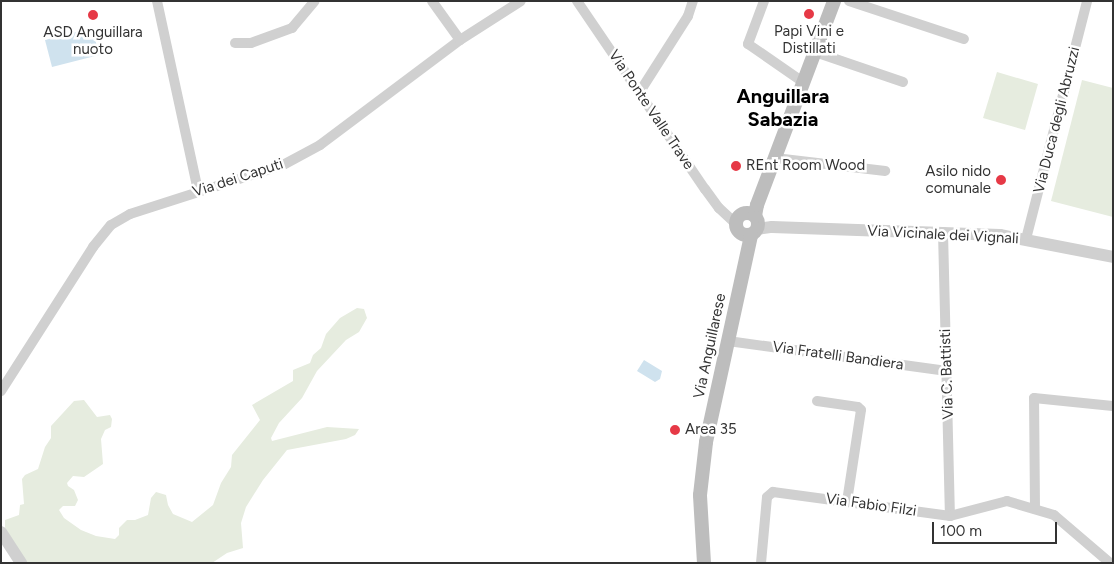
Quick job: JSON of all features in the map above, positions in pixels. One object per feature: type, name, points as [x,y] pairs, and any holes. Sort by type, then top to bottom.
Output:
[{"type":"main road","name":"Via Anguillarese","points":[[704,563],[700,495],[706,442],[746,255],[747,221],[775,158],[834,1]]},
{"type":"street","points":[[157,1],[198,191]]},
{"type":"street","points":[[235,43],[251,43],[292,28],[315,1]]},
{"type":"street","points":[[432,1],[460,40]]},
{"type":"street","name":"Via dei Caputi","points":[[1,391],[93,247],[111,224],[130,214],[283,165],[320,145],[460,40],[521,1]]},
{"type":"street","name":"Via Ponte Valle Trave","points":[[577,1],[705,189],[747,221]]},
{"type":"street","points":[[639,94],[688,16],[693,1]]},
{"type":"street","points":[[764,1],[748,44],[803,82]]},
{"type":"street","points":[[849,1],[964,39]]},
{"type":"street","name":"Via Duca degli Abruzzi","points":[[1026,239],[1087,1]]},
{"type":"street","points":[[814,52],[903,82]]},
{"type":"street","points":[[775,158],[885,171]]},
{"type":"street","name":"Via Vicinale dei Vignali","points":[[747,221],[772,227],[1000,235],[1113,257]]},
{"type":"street","name":"Via C. Battisti","points":[[943,232],[950,516]]},
{"type":"street","name":"Via Fratelli Bandiera","points":[[728,341],[947,371]]},
{"type":"street","points":[[1035,509],[1036,398],[1113,406]]},
{"type":"street","points":[[817,401],[858,407],[860,410],[847,500]]},
{"type":"street","name":"Via Fabio Filzi","points":[[761,563],[769,494],[773,492],[847,500],[950,516],[1007,500],[1054,515],[1110,563]]},
{"type":"street","points":[[1,532],[21,563]]},
{"type":"shaded area","points":[[997,72],[1038,84],[1025,130],[983,118]]},
{"type":"shaded area","points":[[1082,80],[1113,88],[1113,217],[1051,201]]},
{"type":"shaded area","points":[[357,308],[364,309],[367,318],[359,332],[346,340],[317,371],[302,398],[279,423],[271,438],[272,441],[327,427],[359,429],[355,435],[346,439],[287,450],[263,480],[246,507],[241,523],[243,548],[227,553],[212,563],[27,563],[5,528],[5,520],[19,515],[20,505],[24,504],[22,479],[25,475],[38,469],[45,447],[51,438],[51,426],[74,401],[84,400],[97,417],[110,415],[112,419],[111,427],[105,430],[101,439],[103,464],[84,477],[73,476],[67,483],[74,490],[78,500],[75,506],[63,506],[59,510],[64,518],[81,530],[96,536],[115,539],[119,535],[119,528],[127,520],[135,520],[148,515],[151,498],[156,492],[166,495],[168,505],[173,514],[192,522],[213,505],[221,483],[231,467],[232,455],[260,420],[252,405],[293,381],[293,370],[310,363],[313,355],[321,348],[326,334],[340,318]]},
{"type":"water","points":[[88,29],[93,30],[99,55],[52,67],[45,40]]},
{"type":"water","points":[[644,360],[662,371],[660,379],[655,382],[637,371]]},
{"type":"place","name":"Papi Vini e Distillati","points":[[809,14]]},
{"type":"place","name":"ASD Anguillara nuoto","points":[[93,15]]},
{"type":"place","name":"REnt Room Wood","points":[[736,166]]},
{"type":"place","name":"Asilo nido comunale","points":[[1001,180]]},
{"type":"place","name":"Area 35","points":[[675,430]]},
{"type":"district","name":"Anguillara Sabazia","points":[[783,108]]}]
